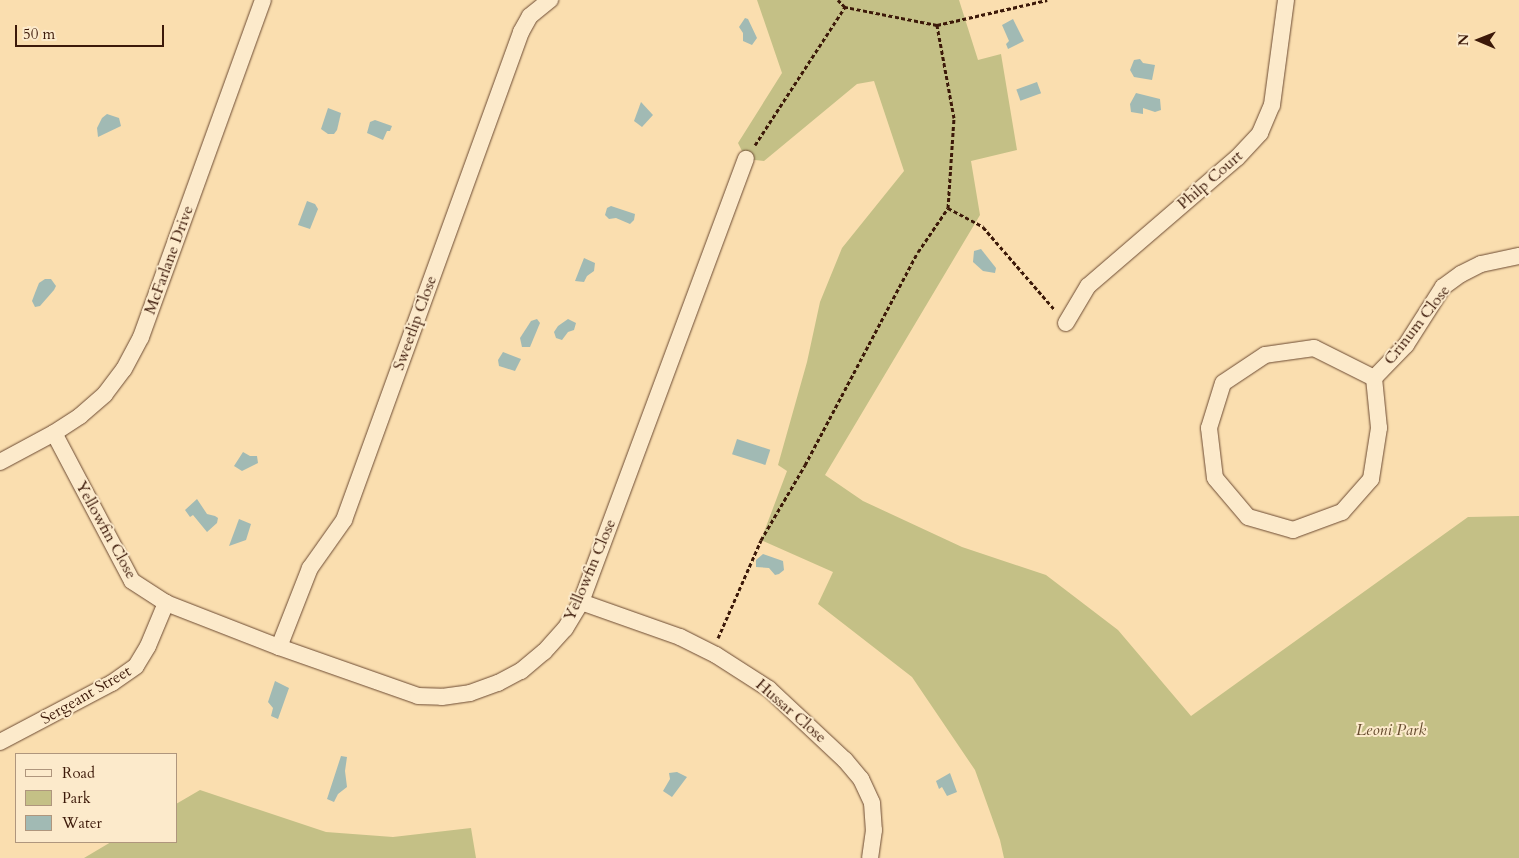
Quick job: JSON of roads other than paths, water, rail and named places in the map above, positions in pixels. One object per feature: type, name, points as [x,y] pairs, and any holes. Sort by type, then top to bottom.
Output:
[{"type":"street","name":"McFarlane Drive","points":[[0,462],[54,433],[80,416],[105,394],[124,369],[141,337],[262,0]]},
{"type":"street","name":"Sweetlip Close","points":[[279,647],[310,568],[344,520],[521,32],[530,16],[550,0]]},
{"type":"street","name":"Philp Court","points":[[1066,323],[1088,286],[1237,158],[1260,133],[1272,105],[1286,0]]},
{"type":"street","name":"Yellowfin Close","points":[[54,433],[132,581],[166,603],[279,647],[418,696],[442,697],[470,693],[521,671],[544,652],[566,629],[581,602],[746,159]]},
{"type":"street","name":"Crinum Close","points":[[1374,378],[1314,348],[1265,355],[1223,383],[1209,428],[1215,478],[1248,517],[1293,530],[1342,512],[1371,479],[1379,428],[1374,378],[1406,345],[1444,288],[1461,274],[1481,264],[1519,256]]},
{"type":"street","name":"Hussar Close","points":[[581,602],[680,637],[712,653],[769,689],[845,760],[861,779],[872,803],[874,830],[870,858]]},
{"type":"street","name":"Sergeant Street","points":[[0,742],[112,683],[136,666],[148,646],[166,603]]},
{"type":"water","points":[[745,18],[748,19],[757,38],[752,45],[743,41],[743,33],[739,27]]},
{"type":"water","points":[[1013,19],[1024,41],[1008,49],[1006,44],[1009,41],[1002,25]]},
{"type":"water","points":[[1140,59],[1143,63],[1155,65],[1152,80],[1134,77],[1130,70],[1134,60]]},
{"type":"water","points":[[1037,82],[1041,93],[1020,101],[1016,90]]},
{"type":"water","points":[[1136,93],[1160,99],[1161,110],[1155,112],[1143,108],[1143,114],[1131,112],[1130,104]]},
{"type":"water","points":[[641,102],[653,115],[642,127],[634,121]]},
{"type":"water","points":[[328,108],[341,113],[337,130],[334,134],[328,134],[321,129]]},
{"type":"water","points":[[107,114],[119,118],[121,126],[98,137],[97,128],[102,118]]},
{"type":"water","points":[[375,120],[392,126],[390,131],[387,131],[383,140],[367,133],[370,122]]},
{"type":"water","points":[[307,201],[315,204],[318,209],[310,229],[298,225]]},
{"type":"water","points":[[611,206],[635,214],[634,220],[630,224],[616,218],[609,219],[605,215],[607,208]]},
{"type":"water","points":[[981,249],[996,268],[995,273],[983,271],[973,262],[974,251]]},
{"type":"water","points":[[584,258],[595,263],[594,271],[587,276],[584,282],[575,281]]},
{"type":"water","points":[[45,279],[51,279],[56,286],[40,306],[35,307],[32,301],[39,283]]},
{"type":"water","points":[[537,319],[540,323],[530,347],[522,347],[520,338],[531,321]]},
{"type":"water","points":[[568,319],[576,323],[574,330],[568,332],[562,340],[556,338],[554,332],[558,326]]},
{"type":"water","points":[[503,352],[521,359],[515,371],[499,366],[498,360]]},
{"type":"water","points":[[737,439],[770,450],[765,465],[732,454]]},
{"type":"water","points":[[243,452],[250,456],[257,456],[258,463],[242,471],[234,466]]},
{"type":"water","points":[[197,499],[207,514],[218,518],[217,523],[207,532],[193,515],[190,517],[185,510]]},
{"type":"water","points":[[239,519],[251,524],[246,540],[229,546]]},
{"type":"water","points":[[763,554],[783,561],[784,570],[775,575],[769,568],[756,567],[756,560]]},
{"type":"water","points":[[275,681],[289,688],[278,719],[271,716],[273,708],[268,702]]},
{"type":"water","points":[[341,756],[347,757],[345,771],[347,787],[338,794],[334,802],[327,799]]},
{"type":"water","points":[[677,772],[687,777],[672,797],[663,791],[670,779],[669,773]]},
{"type":"water","points":[[950,773],[957,792],[947,796],[942,787],[939,789],[936,781]]},
{"type":"park label","name":"Leoni Park","points":[[1391,730]]}]
